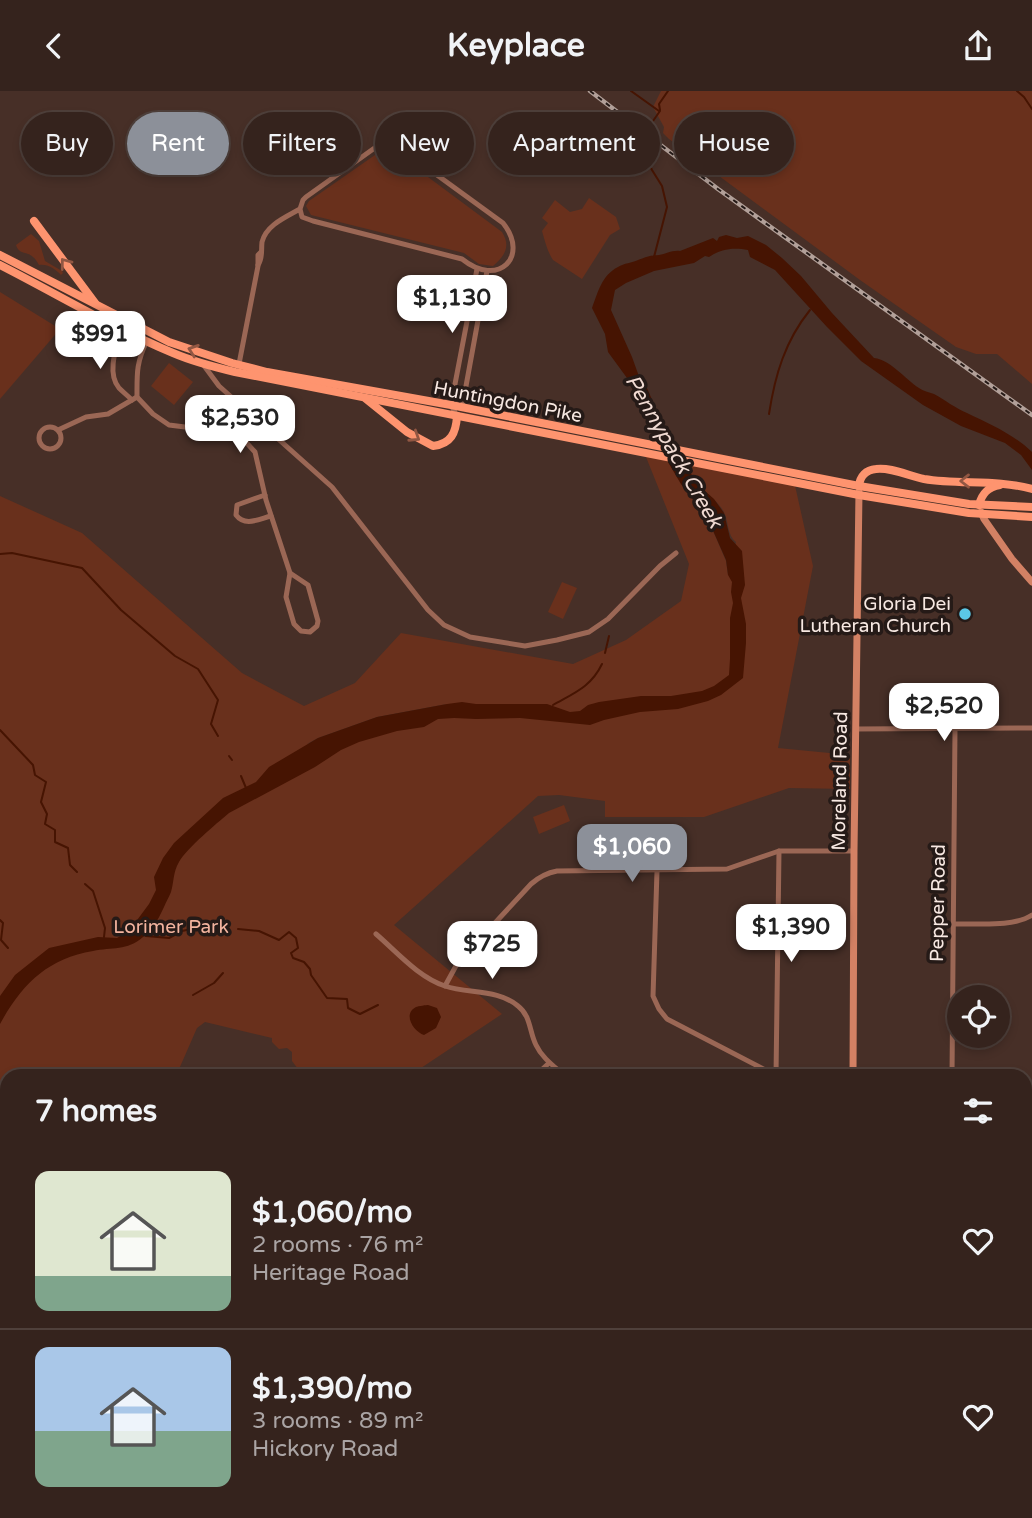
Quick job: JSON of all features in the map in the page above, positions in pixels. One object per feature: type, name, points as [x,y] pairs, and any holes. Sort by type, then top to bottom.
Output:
[{"type":"main road","points":[[34,221],[96,305]]},
{"type":"main road","name":"Huntingdon Pike","points":[[0,255],[169,342],[239,365],[808,475],[842,482],[859,491]]},
{"type":"main road","name":"Huntingdon Pike","points":[[0,265],[147,341],[202,363],[236,372],[802,483],[1032,517]]},
{"type":"main road","points":[[363,398],[430,446],[441,445],[453,437],[457,416]]},
{"type":"main road","points":[[859,491],[860,479],[866,473],[882,469],[924,479],[1007,483],[1032,489]]},
{"type":"main road","points":[[981,510],[981,498],[985,492],[993,486],[1007,483]]},
{"type":"main road","name":"Huntingdon Pike","points":[[981,510],[1032,507]]},
{"type":"street","points":[[383,142],[393,143],[503,223],[511,233],[514,246],[507,263],[500,269],[477,269],[462,259],[302,217],[300,209],[303,200],[375,146],[383,142]]},
{"type":"street","points":[[239,365],[258,265],[261,262],[263,238],[268,229],[300,209]]},
{"type":"street","points":[[477,269],[451,405],[457,416],[462,408],[487,271]]},
{"type":"street","points":[[122,328],[113,361],[113,376],[117,386],[169,425],[229,431],[245,441],[255,452],[271,516],[290,573],[286,597],[294,624],[301,631],[310,632],[317,626],[318,621],[310,588],[306,582],[290,573]]},
{"type":"street","points":[[134,398],[136,372],[147,341]]},
{"type":"street","points":[[202,363],[219,386],[332,487],[428,610],[444,625],[470,636],[525,646],[589,632],[608,619],[676,553]]},
{"type":"street","points":[[58,430],[86,417],[108,414],[134,398]]},
{"type":"street","points":[[48,426],[58,430],[61,439],[58,446],[49,449],[42,446],[38,438],[41,431],[48,426]]},
{"type":"street","name":"Moreland Road","points":[[853,1069],[859,491]]},
{"type":"street","points":[[265,495],[237,505],[236,515],[244,522],[271,516]]},
{"type":"street","points":[[981,510],[1012,559],[1032,582]]},
{"type":"street","points":[[856,729],[1032,728]]},
{"type":"street","name":"Pepper Road","points":[[952,1069],[955,729]]},
{"type":"street","points":[[777,1069],[779,851]]},
{"type":"street","points":[[445,986],[459,961],[539,878],[548,873],[727,869],[779,851],[854,851]]},
{"type":"street","points":[[657,870],[653,996],[659,1009],[667,1019],[763,1069]]},
{"type":"street","points":[[953,924],[1013,923],[1032,915]]},
{"type":"street","points":[[376,933],[422,975],[445,986],[499,996],[516,1004],[530,1023],[536,1045],[556,1069]]},
{"type":"street","points":[[543,1069],[549,1063]]},
{"type":"green space","points":[[661,91],[1032,91],[1032,384],[997,354],[976,354],[956,347],[718,175],[794,175],[794,112],[674,112],[674,143],[663,133],[660,112],[656,112],[653,107]]},
{"type":"green space","points":[[375,155],[375,175],[425,175],[502,232],[506,242],[503,255],[493,266],[479,264],[464,253],[311,215],[306,206],[309,201],[346,175],[361,175],[361,165]]},
{"type":"green space","points":[[589,198],[616,217],[620,229],[610,235],[582,279],[553,260],[542,231],[548,223],[542,218],[555,200],[570,212],[582,209]]},
{"type":"green space","points":[[31,234],[39,241],[45,261],[62,271],[61,275],[51,267],[39,265],[31,255],[17,248],[16,245]]},
{"type":"green space","points":[[0,292],[60,329],[0,399]]},
{"type":"green space","points":[[169,363],[193,382],[174,405],[151,386]]},
{"type":"green space","name":"Lorimer Park","points":[[644,452],[665,456],[681,484],[707,517],[726,561],[728,575],[736,542],[724,512],[695,480],[681,459],[794,481],[813,566],[778,748],[850,755],[850,789],[789,788],[704,817],[605,817],[605,801],[559,795],[538,796],[394,925],[502,1014],[420,1069],[298,1069],[292,1061],[292,1052],[287,1048],[279,1049],[272,1042],[272,1038],[205,1022],[197,1028],[179,1069],[0,1069],[0,496],[82,533],[242,673],[304,706],[355,683],[401,633],[573,664],[626,640],[681,601],[689,564]],"holes":[[[447,704],[307,744],[377,717]]]},
{"type":"green space","points":[[562,582],[577,588],[563,619],[548,612]]},
{"type":"green space","points":[[564,805],[570,821],[539,834],[533,817]]},
{"type":"water","name":"Pennypack Creek","points":[[726,235],[737,238],[748,236],[766,245],[801,276],[874,358],[892,366],[921,389],[1017,440],[1032,452],[1032,470],[1021,455],[1005,443],[961,426],[923,405],[861,361],[775,270],[750,257],[748,250],[723,250],[694,263],[654,271],[626,283],[615,290],[611,310],[641,382],[647,388],[668,437],[687,469],[724,513],[730,538],[742,551],[745,585],[741,598],[746,624],[743,678],[721,695],[708,701],[678,709],[640,712],[590,725],[520,718],[438,719],[424,727],[397,731],[341,750],[229,813],[202,836],[179,862],[164,907],[153,927],[143,937],[125,947],[77,955],[49,967],[27,985],[0,1024],[0,996],[15,975],[49,948],[98,937],[117,938],[129,931],[149,904],[156,890],[154,877],[174,843],[223,798],[256,782],[269,767],[318,738],[377,717],[447,704],[547,704],[570,712],[580,711],[599,702],[702,691],[729,675],[730,618],[733,603],[732,582],[726,560],[707,517],[681,484],[662,452],[627,378],[608,352],[605,334],[592,308],[604,279],[620,266],[648,256],[680,251],[713,238],[717,241],[719,237]]},
{"type":"water","points":[[428,1005],[437,1008],[441,1017],[436,1028],[424,1035],[413,1027],[410,1014],[416,1007]]},
{"type":"waterway","points":[[631,91],[659,111]]},
{"type":"waterway","points":[[660,110],[659,104],[668,91]]},
{"type":"waterway","points":[[1017,91],[1032,109]]},
{"type":"waterway","points":[[654,257],[667,207],[662,186],[641,147],[641,138],[660,111]]},
{"type":"waterway","points":[[769,414],[782,359],[810,310]]},
{"type":"waterway","points":[[0,554],[12,553],[82,568],[121,610],[175,656],[198,669],[218,700],[211,724],[218,736]]},
{"type":"waterway","points":[[605,653],[609,636]]},
{"type":"waterway","points":[[553,705],[587,684],[602,664]]},
{"type":"waterway","points":[[0,730],[33,765],[35,775],[46,782],[41,802],[47,814],[45,824],[55,830],[55,842],[68,848],[70,865],[77,872]]},
{"type":"waterway","points":[[229,756],[232,760]]},
{"type":"waterway","points":[[241,776],[246,788]]},
{"type":"waterway","points":[[85,884],[93,891],[105,928],[104,937]]},
{"type":"waterway","points":[[0,920],[3,923],[1,940],[8,948]]},
{"type":"waterway","points":[[146,936],[169,938],[202,923],[228,927]]},
{"type":"waterway","points":[[238,929],[259,931],[279,940],[289,932],[296,938],[298,948],[291,953],[293,958],[304,962],[310,969],[311,975],[327,998],[347,999],[348,1008],[360,1014],[378,1005]]},
{"type":"waterway","points":[[193,995],[214,983],[223,973]]},
{"type":"railway","points":[[590,91],[718,189],[1032,415]]},
{"type":"place","name":"Gloria Dei Lutheran Church","points":[[965,614]]}]
